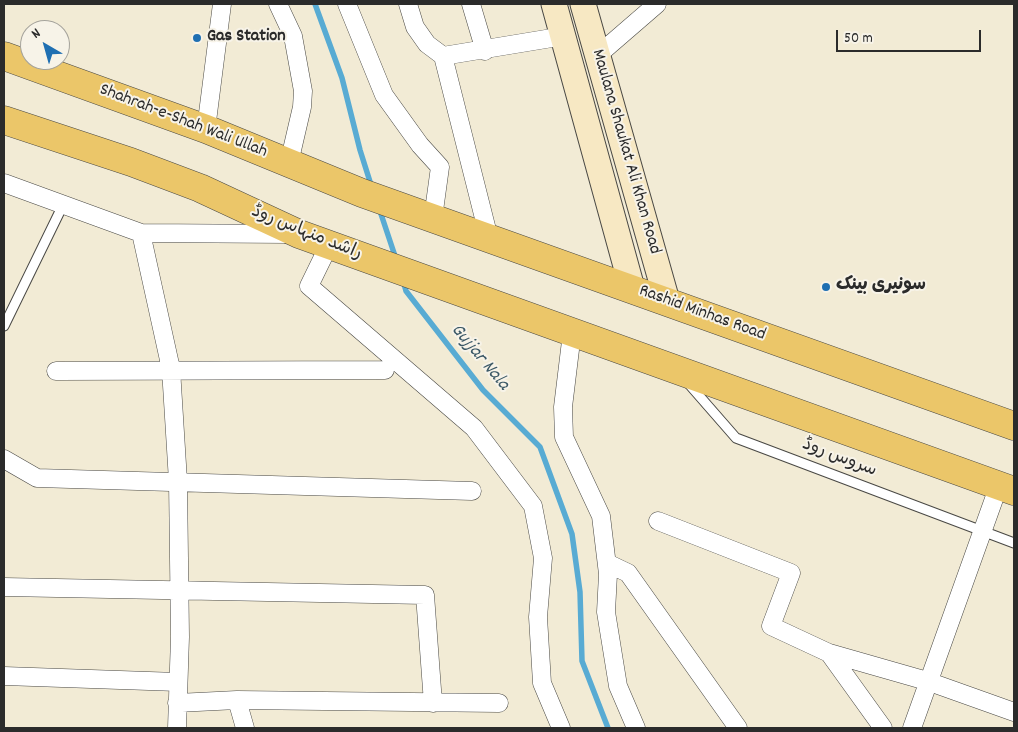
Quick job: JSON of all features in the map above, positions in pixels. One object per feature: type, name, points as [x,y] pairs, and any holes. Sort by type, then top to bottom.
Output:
[{"type":"main road","name":"Maulana Shaukat Ali Khan Road","points":[[554,4],[632,288]]},
{"type":"main road","name":"Maulana Shaukat Ali Khan Road","points":[[583,4],[667,301]]},
{"type":"main road","name":"Shahrah-e-Shah Wali Ullah","points":[[4,56],[206,129],[390,203]]},
{"type":"main road","name":"راشد منہاس روڈ","points":[[4,120],[131,162],[200,188],[299,234],[572,333]]},
{"type":"main road","name":"Rashid Minhas Road","points":[[390,203],[1014,426]]},
{"type":"main road","points":[[572,333],[1006,488]]},
{"type":"street","points":[[206,129],[222,4]]},
{"type":"street","points":[[278,4],[293,36],[303,92],[302,106],[289,163]]},
{"type":"street","points":[[347,4],[384,95],[420,146],[440,167],[433,218]]},
{"type":"street","points":[[408,4],[415,27],[426,44],[443,56],[488,238]]},
{"type":"street","points":[[471,4],[484,51]]},
{"type":"street","points":[[598,55],[656,4]]},
{"type":"street","points":[[443,56],[484,51],[564,36]]},
{"type":"street","points":[[4,183],[141,233],[299,234]]},
{"type":"street","points":[[141,233],[171,369],[178,481],[179,589],[176,728]]},
{"type":"street","points":[[329,245],[310,286],[474,428],[533,506],[543,558],[538,617],[542,683],[561,728]]},
{"type":"street","points":[[572,333],[563,407],[564,437],[601,516],[607,563],[606,612],[618,686],[636,728]]},
{"type":"street","points":[[56,371],[171,369],[385,370]]},
{"type":"street","points":[[4,459],[37,478],[472,491]]},
{"type":"street","points":[[912,728],[927,681],[982,530],[1006,488]]},
{"type":"street","points":[[658,521],[791,573],[771,626],[829,654],[927,681],[1014,712]]},
{"type":"street","points":[[607,563],[628,573],[738,728]]},
{"type":"street","points":[[4,588],[179,589],[425,595],[433,703]]},
{"type":"street","points":[[829,654],[883,728]]},
{"type":"street","points":[[4,676],[178,682]]},
{"type":"street","points":[[177,703],[237,700],[499,703]]},
{"type":"street","points":[[237,700],[245,728]]},
{"type":"lane","points":[[4,326],[63,206]]},
{"type":"lane","name":"سروس روڈ","points":[[678,371],[736,438],[1014,543]]},
{"type":"waterway","name":"Gujjar Nala","points":[[315,4],[342,78],[360,150],[372,188]]},
{"type":"waterway","name":"Gujjar Nala","points":[[379,208],[396,259]]},
{"type":"waterway","name":"Gujjar Nala","points":[[403,280],[406,291],[483,390],[540,447],[572,534],[580,592],[582,661],[608,728]]},
{"type":"place","name":"Gas Station","points":[[197,38]]},
{"type":"place","name":"سونیری بینک","points":[[826,287]]}]
